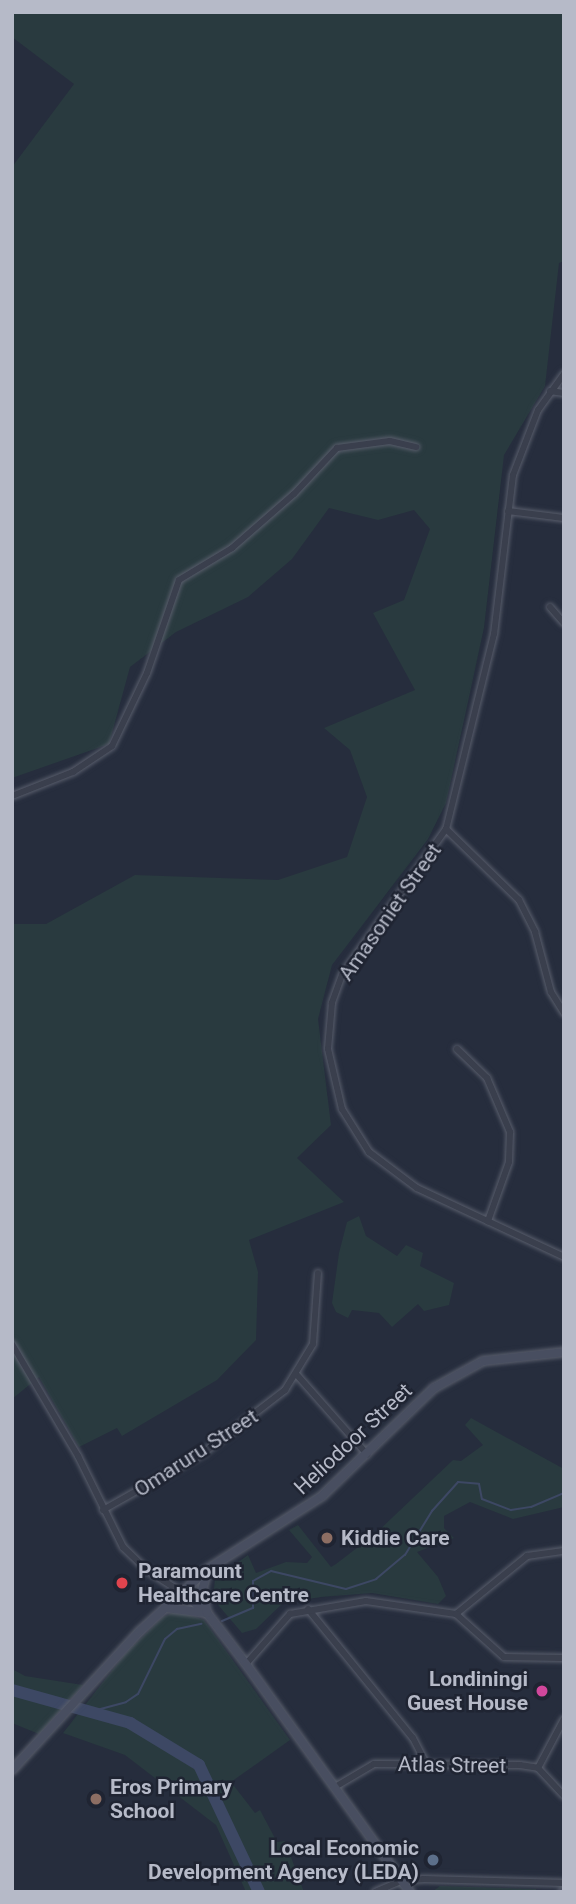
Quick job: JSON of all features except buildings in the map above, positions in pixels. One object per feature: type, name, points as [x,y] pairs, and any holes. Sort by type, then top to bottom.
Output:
[{"type":"street","name":"Amasoniet Street","points":[[564,374],[550,391],[515,465],[494,634],[446,829],[342,975],[330,1016],[329,1069],[350,1125],[369,1152],[417,1188],[564,1258]]},
{"type":"street","points":[[550,391],[564,393]]},
{"type":"street","points":[[12,796],[73,772],[112,746],[147,673],[179,580],[232,548],[294,494],[337,448],[390,442],[416,447]]},
{"type":"street","points":[[508,511],[564,518]]},
{"type":"street","points":[[550,607],[564,623]]},
{"type":"street","points":[[446,829],[519,900],[535,932],[551,992],[564,1013]]},
{"type":"street","points":[[457,1049],[487,1078],[510,1132],[509,1162],[488,1221]]},
{"type":"street","name":"Omaruru Street","points":[[103,1510],[221,1441],[272,1403],[297,1375],[316,1331],[318,1273]]},
{"type":"street","points":[[12,1344],[78,1456],[103,1510],[129,1554],[207,1613],[410,1892]]},
{"type":"street","name":"Heliodoor Street","points":[[12,1770],[63,1718],[83,1691],[208,1569],[292,1518],[367,1454],[434,1388],[463,1370],[500,1357],[564,1352]]},
{"type":"street","points":[[297,1375],[367,1454]]},
{"type":"street","points":[[456,1615],[527,1556],[564,1550]]},
{"type":"street","points":[[207,1613],[202,1591],[208,1569]]},
{"type":"street","points":[[246,1664],[282,1620],[308,1609],[366,1601],[456,1615],[504,1657],[564,1658]]},
{"type":"street","points":[[166,1608],[207,1613]]},
{"type":"street","points":[[308,1609],[413,1738],[427,1765]]},
{"type":"street","points":[[564,1719],[538,1768],[564,1796]]},
{"type":"street","name":"Atlas Street","points":[[335,1787],[373,1764],[538,1768]]},
{"type":"street","points":[[375,1892],[401,1881],[564,1883]]},
{"type":"shaded area","points":[[12,12],[564,12],[564,261],[559,263],[545,386],[504,455],[484,628],[446,803],[428,839],[332,965],[318,1019],[331,1125],[297,1158],[344,1202],[249,1240],[258,1272],[256,1340],[217,1380],[122,1436],[117,1428],[79,1447],[39,1377],[12,1399],[12,924],[46,924],[135,875],[278,880],[347,857],[367,797],[350,750],[324,728],[415,690],[373,613],[404,600],[430,529],[414,510],[378,520],[329,508],[292,559],[248,597],[176,632],[130,667],[109,744],[12,778],[12,167],[74,84],[12,37]]},
{"type":"shaded area","points":[[359,1216],[366,1236],[397,1256],[406,1245],[423,1253],[420,1266],[454,1283],[449,1305],[424,1311],[418,1304],[392,1327],[379,1313],[352,1310],[348,1318],[336,1312],[332,1303],[339,1253],[347,1222]]},
{"type":"shaded area","points":[[471,1418],[564,1469],[564,1507],[513,1519],[470,1502],[444,1516],[444,1528],[454,1538],[417,1552],[438,1577],[446,1596],[438,1604],[372,1593],[321,1597],[283,1603],[256,1629],[242,1633],[213,1599],[215,1579],[248,1555],[256,1573],[286,1562],[307,1563],[312,1557],[289,1530],[298,1525],[331,1567],[336,1564],[375,1534],[453,1460],[461,1461],[483,1445],[465,1425]]},
{"type":"shaded area","points":[[177,1611],[204,1620],[290,1740],[231,1782],[255,1813],[260,1810],[277,1842],[285,1841],[304,1892],[246,1892],[216,1825],[125,1755],[63,1733],[125,1654],[163,1617]]},
{"type":"shaded area","points":[[12,1669],[25,1676],[83,1685],[39,1734],[12,1723]]},
{"type":"shaded area","points":[[440,1886],[536,1889],[536,1892],[432,1892]]},
{"type":"waterway","points":[[222,1621],[253,1608],[253,1581],[271,1571],[346,1589],[376,1579],[405,1555],[432,1511],[458,1482],[479,1484],[482,1499],[511,1510],[531,1507],[564,1493]]},
{"type":"waterway","points":[[93,1711],[126,1702],[138,1694],[165,1639],[177,1629],[201,1624]]},
{"type":"waterway","points":[[12,1690],[130,1723],[199,1765],[259,1892]]},
{"type":"place","name":"Kiddie Care","points":[[327,1538]]},
{"type":"place","name":"Paramount Healthcare Centre","points":[[122,1583]]},
{"type":"place","name":"Londiningi Guest House","points":[[542,1691]]},
{"type":"place","name":"Eros Primary School","points":[[96,1799]]},
{"type":"place","name":"Local Economic Development Agency (LEDA)","points":[[433,1860]]}]
